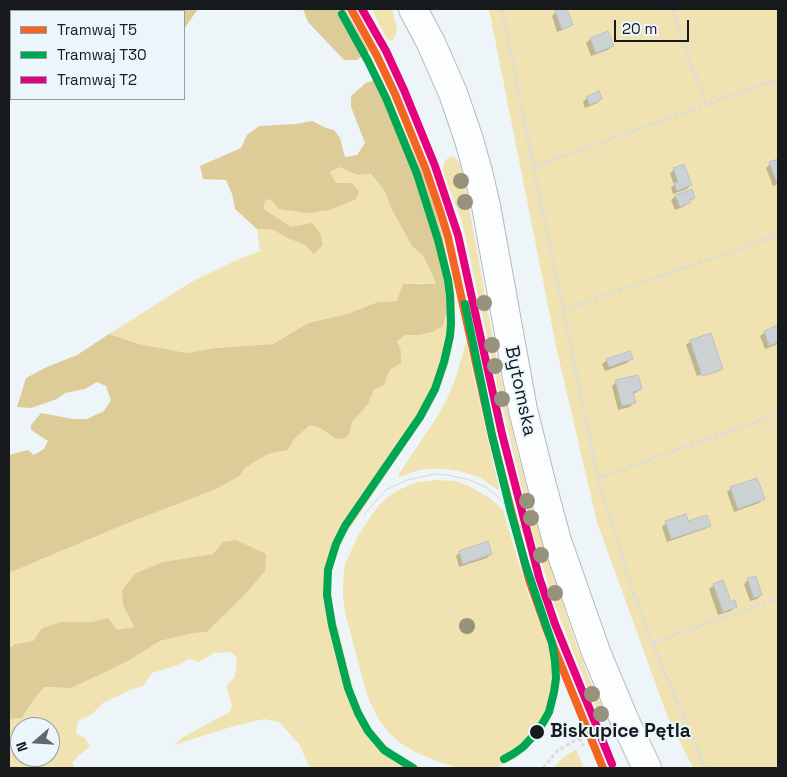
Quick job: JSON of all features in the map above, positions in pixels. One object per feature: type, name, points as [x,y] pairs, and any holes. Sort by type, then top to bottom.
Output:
[{"type":"street","name":"Bytomska","points":[[413,9],[453,93],[470,140],[486,206],[523,410],[557,541],[596,652],[624,720],[647,768]]},
{"type":"path","points":[[502,9],[598,478],[632,589],[652,643],[706,768]]},
{"type":"path","points":[[672,9],[706,105]]},
{"type":"path","points":[[533,167],[778,79]]},
{"type":"path","points":[[563,310],[778,236]]},
{"type":"path","points":[[598,478],[778,414]]},
{"type":"path","points":[[652,643],[778,598]]},
{"type":"path","points":[[543,768],[557,751],[578,738],[606,727]]},
{"type":"path","points":[[578,738],[584,746]]},
{"type":"shaded area","points":[[198,9],[185,28],[185,10],[44,10]]},
{"type":"shaded area","points":[[303,9],[345,9],[369,51],[357,60],[344,60],[308,22]]},
{"type":"shaded area","points":[[372,9],[392,9],[397,29],[392,41],[386,38]]},
{"type":"shaded area","points":[[489,9],[778,9],[778,768],[693,768],[668,718],[597,522],[557,351]]},
{"type":"shaded area","points":[[381,78],[422,172],[443,239],[455,303],[446,315],[443,326],[432,332],[406,335],[397,341],[401,351],[401,363],[390,370],[384,385],[374,390],[368,404],[352,422],[350,432],[346,438],[336,439],[320,428],[310,425],[295,438],[288,450],[268,454],[245,468],[240,476],[216,489],[123,525],[9,573],[9,455],[28,450],[34,455],[44,449],[48,441],[31,430],[31,425],[41,413],[73,419],[87,419],[104,411],[111,400],[106,386],[97,382],[85,389],[65,393],[57,399],[31,408],[17,407],[26,378],[77,355],[109,334],[139,344],[187,353],[216,348],[273,344],[308,323],[347,314],[378,302],[397,301],[403,284],[436,284],[424,257],[412,246],[392,210],[385,192],[371,174],[357,175],[340,167],[330,172],[336,183],[351,183],[359,191],[356,199],[330,210],[307,213],[279,209],[270,199],[265,201],[264,209],[291,227],[312,223],[320,233],[323,245],[314,254],[305,245],[273,230],[257,229],[235,209],[232,194],[226,180],[203,179],[200,166],[241,148],[247,135],[259,126],[312,121],[334,130],[340,138],[345,157],[357,155],[365,143],[351,107],[351,96],[366,83]]},
{"type":"shaded area","points":[[450,156],[456,158],[460,164],[464,179],[495,350],[516,447],[530,500],[571,629],[589,678],[606,715],[600,718],[555,606],[534,538],[498,389],[461,219],[445,178],[443,168],[445,161]]},
{"type":"shaded area","points":[[340,166],[357,175],[370,174],[385,192],[392,210],[412,246],[424,257],[436,285],[417,283],[397,301],[378,302],[347,314],[308,323],[273,344],[216,348],[187,353],[139,344],[109,334],[193,281],[260,251],[257,229],[273,230],[305,245],[314,254],[291,227],[264,209],[265,201],[336,184],[330,172]]},
{"type":"shaded area","points":[[455,303],[452,349],[440,387],[429,410],[345,536],[334,560],[331,577],[335,617],[354,692],[363,715],[381,740],[397,755],[423,768],[310,768],[299,744],[279,722],[264,719],[234,726],[174,745],[183,737],[230,712],[232,706],[226,686],[235,677],[237,657],[230,652],[214,653],[199,662],[189,659],[178,665],[152,673],[143,686],[103,703],[91,715],[78,721],[76,734],[85,738],[90,747],[72,763],[75,768],[9,768],[10,719],[10,767],[60,767],[60,717],[23,717],[44,687],[71,688],[128,661],[160,641],[207,632],[222,617],[223,542],[213,554],[162,562],[136,573],[123,605],[134,627],[116,630],[108,618],[91,622],[61,622],[42,628],[33,641],[15,644],[9,648],[9,573],[123,525],[216,489],[240,476],[245,468],[268,454],[288,450],[295,438],[310,424],[320,428],[336,439],[350,432],[352,422],[371,398],[374,390],[384,385],[390,370],[401,363],[401,351],[397,341],[406,335],[432,332],[445,321],[446,315]]},
{"type":"shaded area","points":[[466,342],[498,490],[481,478],[447,469],[426,469],[399,477],[398,475],[447,399],[456,377]]},
{"type":"shaded area","points":[[436,480],[456,481],[469,486],[490,498],[503,510],[528,594],[560,676],[555,707],[539,735],[515,759],[491,768],[459,768],[442,763],[415,752],[400,743],[389,733],[379,720],[369,700],[345,613],[343,582],[345,564],[359,534],[369,519],[379,505],[398,490],[418,482]]},
{"type":"shaded area","points":[[236,540],[266,554],[265,571],[207,632],[160,641],[128,661],[71,688],[44,687],[23,717],[10,717],[9,720],[9,648],[15,644],[33,641],[42,628],[61,622],[91,622],[108,618],[117,630],[134,627],[123,605],[122,590],[136,573],[162,562],[213,554],[223,542]]},
{"type":"shaded area","points":[[576,749],[584,768],[554,768],[562,758]]},
{"type":"building","points":[[19,9],[47,9],[44,10]]},
{"type":"building","points":[[567,9],[573,25],[562,29],[555,11]]},
{"type":"building","points":[[608,31],[614,46],[596,53],[590,38]]},
{"type":"building","points":[[599,91],[602,99],[590,105],[586,97]]},
{"type":"building","points":[[778,159],[778,182],[777,183],[769,162]]},
{"type":"building","points":[[684,164],[692,185],[677,191],[674,183],[678,182],[673,168]]},
{"type":"building","points":[[692,189],[695,198],[680,207],[675,195]]},
{"type":"building","points":[[778,325],[778,342],[769,346],[764,331]]},
{"type":"building","points":[[711,333],[723,369],[702,376],[690,340]]},
{"type":"building","points":[[630,351],[633,359],[609,367],[606,359]]},
{"type":"building","points":[[638,375],[642,389],[633,392],[636,403],[622,406],[615,380]]},
{"type":"building","points":[[757,478],[765,499],[738,509],[730,487]]},
{"type":"building","points":[[686,514],[688,521],[707,515],[711,526],[671,539],[665,521]]},
{"type":"building","points":[[488,541],[492,554],[463,564],[459,551]]},
{"type":"building","points":[[756,576],[762,595],[754,598],[747,578]]},
{"type":"building","points":[[723,580],[731,602],[735,600],[737,607],[723,612],[713,584]]},
{"type":"tram line","name":"T5","points":[[351,9],[395,94],[426,170],[440,211],[448,237],[492,436],[529,580],[546,628],[603,768]]},
{"type":"tram line","name":"T2","points":[[362,9],[386,51],[404,90],[435,166],[458,235],[502,434],[539,577],[555,624],[612,764]]},
{"type":"tram line","name":"T30","points":[[342,14],[386,98],[417,174],[438,240],[450,295],[450,336],[435,389],[420,417],[345,526],[336,544],[328,570],[327,595],[332,625],[348,688],[358,713],[368,731],[384,750],[413,768]]},
{"type":"tram line","name":"T30","points":[[465,304],[492,435],[511,513],[526,566],[552,643],[555,661],[556,678],[549,712],[537,732],[523,747],[504,759]]},
{"type":"tram line","points":[[364,515],[386,490],[407,480],[435,474],[466,479],[487,488],[510,509],[524,533],[535,563]]},
{"type":"place","name":"Biskupice Pętla","points":[[537,732]]}]
